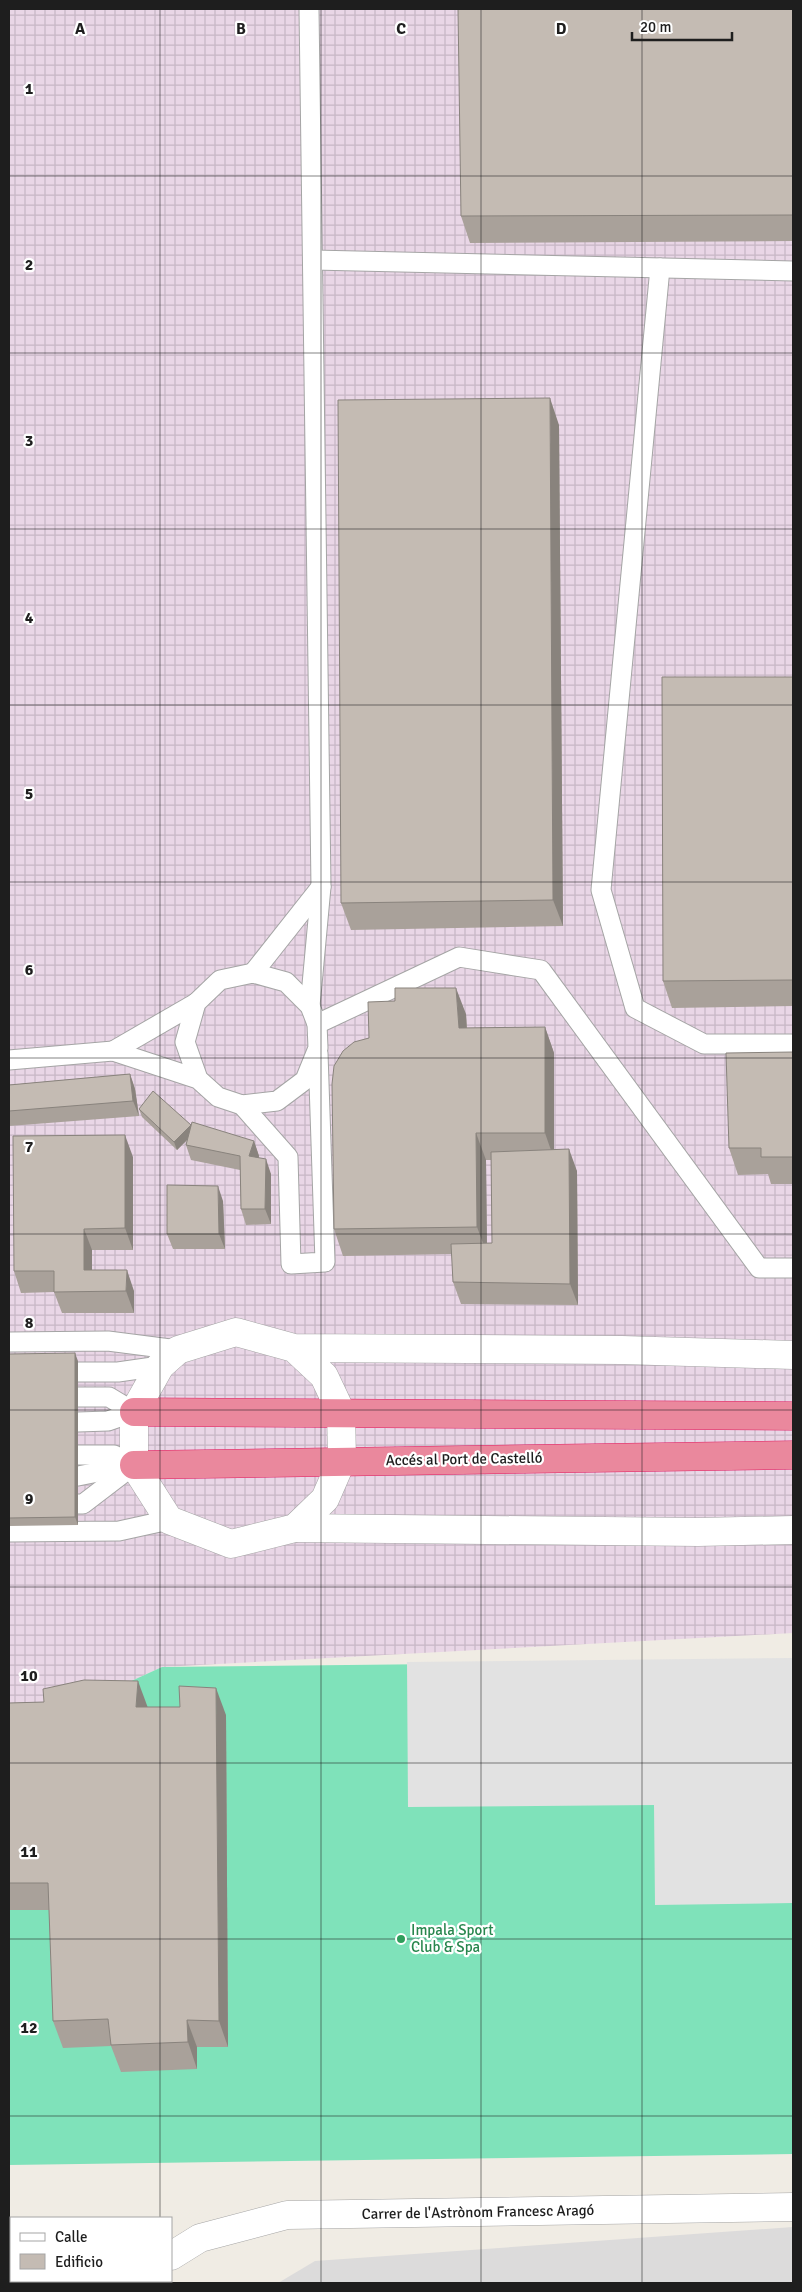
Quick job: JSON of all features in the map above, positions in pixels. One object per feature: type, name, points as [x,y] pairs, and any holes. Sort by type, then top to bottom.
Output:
[{"type":"highway","points":[[134,1412],[793,1416]]},
{"type":"highway","name":"Accés al Port de Castelló","points":[[134,1465],[342,1460],[793,1455]]},
{"type":"street","points":[[793,1355],[622,1350],[294,1348],[236,1332],[169,1358],[134,1412],[134,1465],[169,1520],[230,1544],[295,1528],[698,1532],[793,1530]]},
{"type":"street","points":[[294,1348],[324,1376],[341,1412],[342,1460],[325,1499],[295,1528]]},
{"type":"street","name":"Carrer de l'Astrònom Francesc Aragó","points":[[172,2255],[200,2238],[287,2215],[793,2207]]},
{"type":"lane","points":[[309,9],[321,887],[310,1006]]},
{"type":"lane","points":[[312,260],[793,271]]},
{"type":"lane","points":[[660,268],[601,890],[635,1008],[704,1044],[793,1044]]},
{"type":"lane","points":[[253,973],[321,887]]},
{"type":"lane","points":[[317,1024],[459,957],[541,970],[759,1268],[793,1268]]},
{"type":"lane","points":[[113,1051],[196,1003],[220,980],[253,973],[286,982],[310,1006],[317,1024],[325,1262],[291,1264],[288,1157],[242,1105]]},
{"type":"lane","points":[[196,1003],[185,1042],[198,1079]]},
{"type":"lane","points":[[9,1060],[113,1051],[198,1079],[218,1097],[242,1105],[277,1101],[304,1080],[318,1048]]},
{"type":"lane","points":[[9,1342],[108,1341],[169,1358]]},
{"type":"lane","points":[[78,1372],[118,1372],[169,1358]]},
{"type":"lane","points":[[78,1397],[109,1397],[134,1412]]},
{"type":"lane","points":[[78,1422],[108,1421],[134,1412]]},
{"type":"lane","points":[[78,1455],[114,1455],[134,1465]]},
{"type":"lane","points":[[78,1476],[134,1465]]},
{"type":"lane","points":[[78,1504],[83,1504],[134,1465]]},
{"type":"lane","points":[[9,1532],[119,1531],[169,1520]]},
{"type":"shaded area","points":[[9,9],[793,9],[793,1633],[162,1667],[94,1698],[9,1724]]},
{"type":"shaded area","points":[[793,1658],[793,1903],[655,1905],[654,1805],[408,1807],[407,1662]]},
{"type":"shaded area","points":[[793,2227],[793,2283],[278,2283],[315,2261]]},
{"type":"green space","name":"Impala Sport Club & Spa","points":[[793,1660],[793,2154],[9,2165],[9,1724],[94,1698],[162,1667]]},
{"type":"building","points":[[458,9],[793,9],[793,215],[461,216]]},
{"type":"building","points":[[550,398],[553,900],[341,903],[338,400]]},
{"type":"building","points":[[662,677],[793,677],[793,980],[663,981]]},
{"type":"building","points":[[395,988],[456,988],[459,1028],[545,1027],[545,1133],[476,1133],[477,1227],[334,1229],[332,1084],[334,1066],[343,1051],[354,1042],[369,1038],[368,1002],[395,1001]]},
{"type":"building","points":[[793,1052],[793,1157],[761,1157],[761,1148],[729,1148],[726,1053]]},
{"type":"building","points":[[130,1074],[133,1101],[9,1111],[9,1085]]},
{"type":"building","points":[[153,1091],[191,1125],[174,1142],[139,1109]]},
{"type":"building","points":[[192,1122],[254,1141],[249,1156],[266,1159],[265,1209],[241,1209],[240,1156],[186,1145]]},
{"type":"building","points":[[125,1135],[125,1228],[84,1229],[84,1270],[127,1270],[126,1291],[54,1292],[54,1271],[14,1271],[13,1136]]},
{"type":"building","points":[[569,1149],[570,1284],[453,1282],[451,1244],[492,1243],[491,1152]]},
{"type":"building","points":[[167,1185],[218,1186],[219,1234],[167,1234]]},
{"type":"building","points":[[75,1353],[75,1517],[9,1518],[9,1354]]},
{"type":"building","points":[[84,1680],[138,1681],[136,1707],[180,1707],[179,1686],[216,1688],[219,2021],[187,2020],[188,2042],[111,2045],[108,2019],[53,2021],[48,1883],[9,1883],[9,1703],[44,1702],[43,1689]]},
{"type":"place","name":"Impala Sport Club & Spa","points":[[401,1939]]}]
